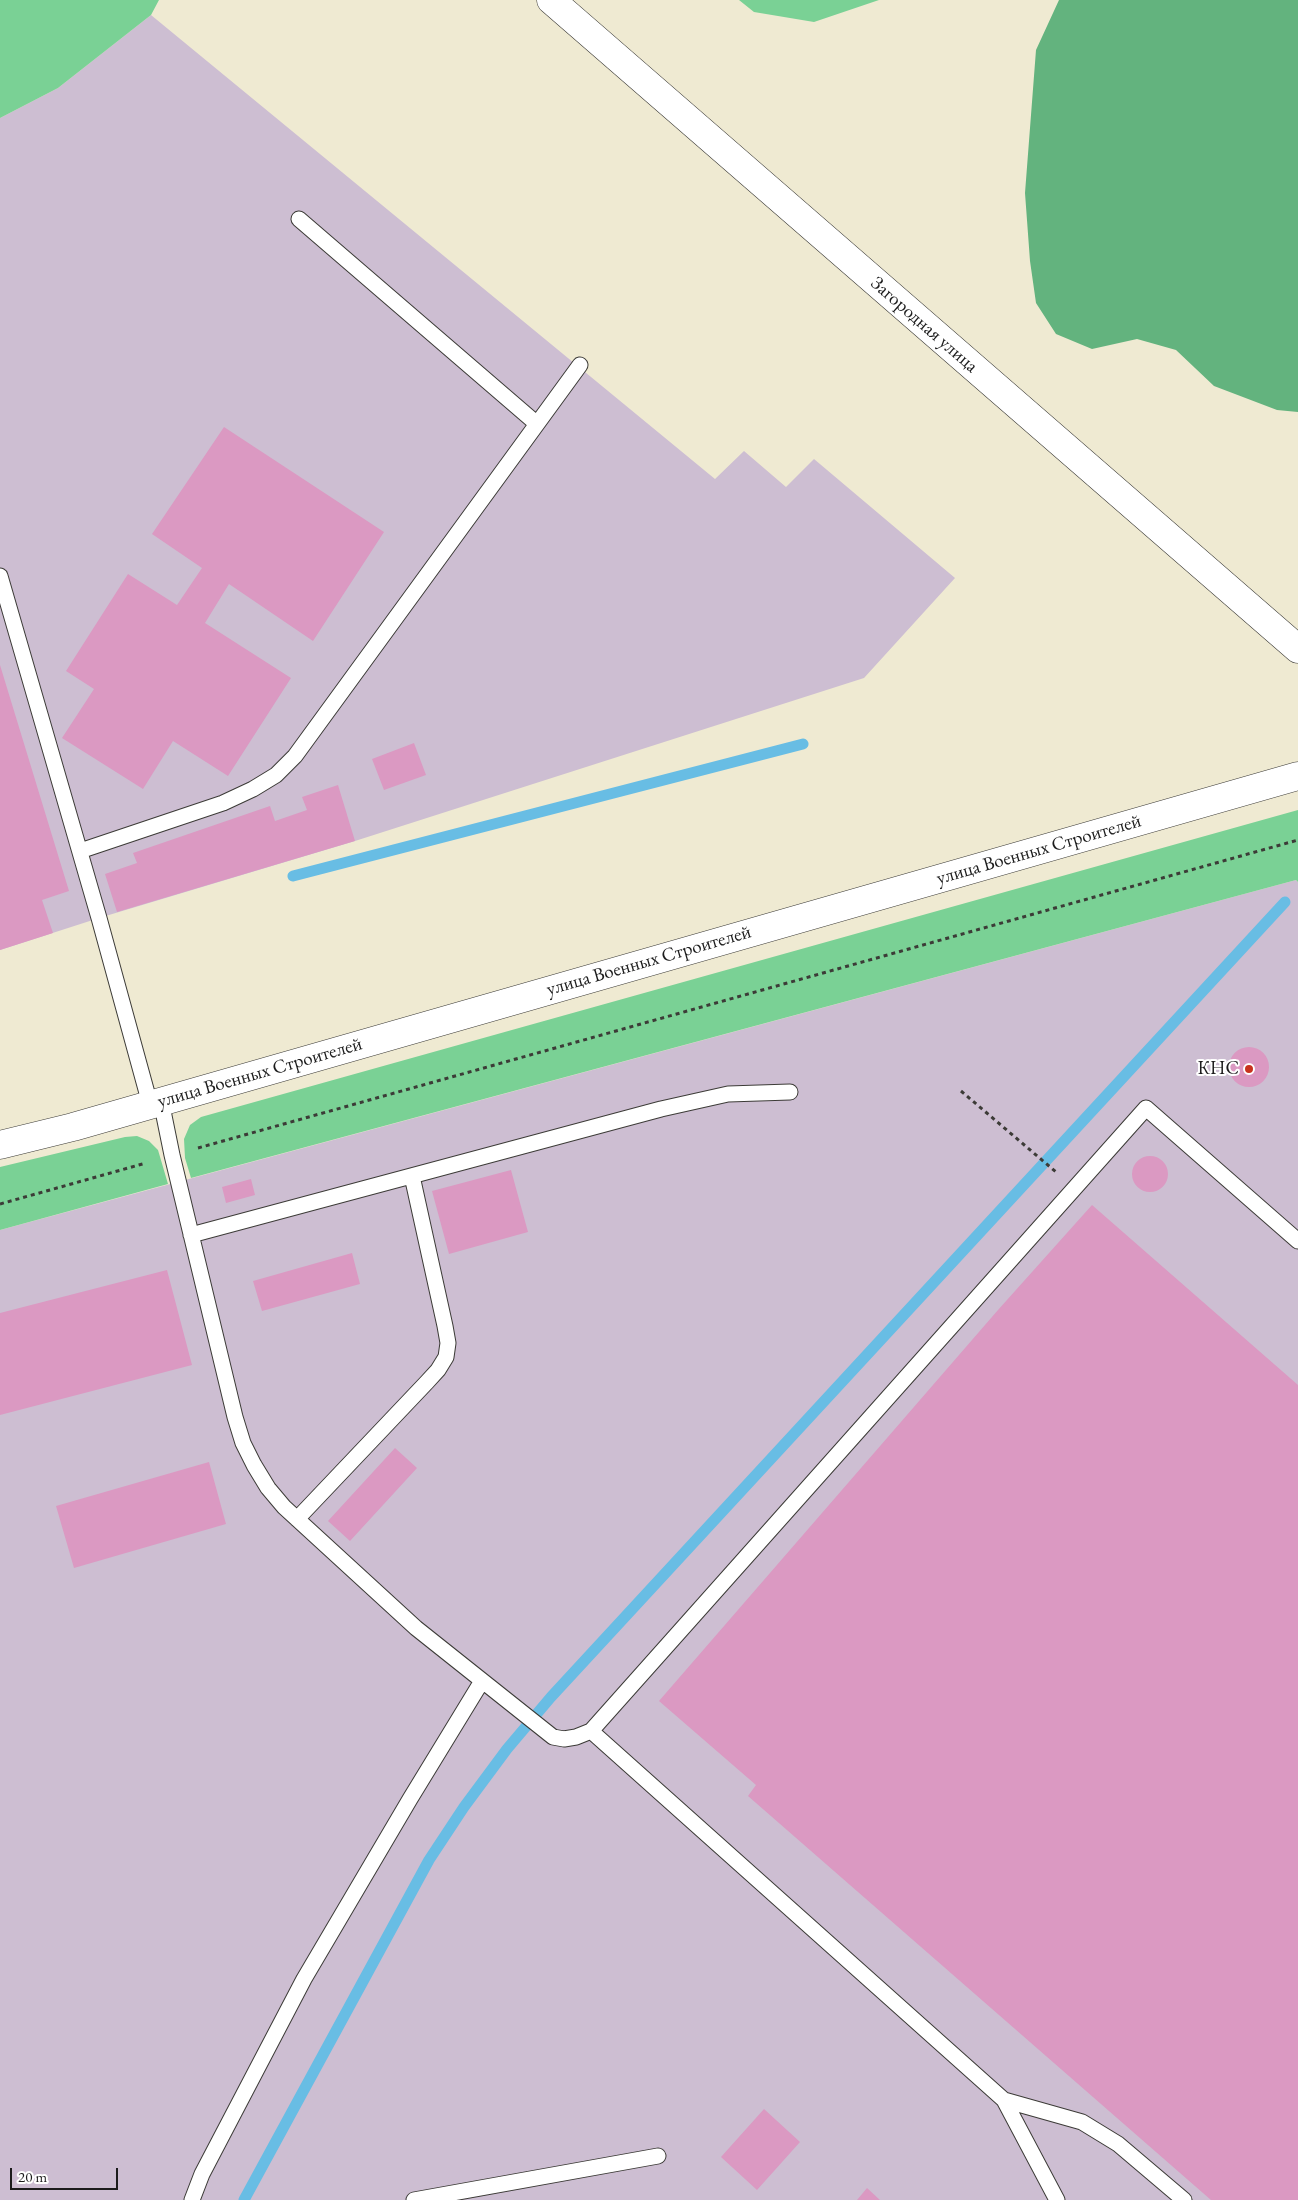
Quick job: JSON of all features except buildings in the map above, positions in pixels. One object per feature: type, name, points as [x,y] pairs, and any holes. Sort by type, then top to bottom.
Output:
[{"type":"street","name":"Загородная улица","points":[[551,0],[1298,649]]},
{"type":"street","name":"улица Военных Строителей","points":[[0,1145],[155,1103],[1298,776]]},
{"type":"lane","points":[[299,218],[537,424]]},
{"type":"lane","points":[[80,851],[223,803],[253,790],[276,775],[295,756],[580,365]]},
{"type":"lane","points":[[0,576],[172,1156],[235,1417],[254,1465],[268,1488],[297,1519],[416,1628],[553,1737],[564,1739],[576,1737],[591,1730],[1146,1108],[1298,1241]]},
{"type":"lane","points":[[191,1235],[698,1101],[728,1094],[790,1092]]},
{"type":"lane","points":[[297,1519],[427,1382],[446,1357],[448,1344],[445,1326],[412,1176]]},
{"type":"lane","points":[[192,2200],[202,2174],[304,1979],[482,1681]]},
{"type":"lane","points":[[591,1730],[1004,2100],[1057,2200]]},
{"type":"lane","points":[[1004,2100],[1082,2122],[1118,2144],[1184,2200]]},
{"type":"lane","points":[[414,2200],[658,2156]]},
{"type":"path","points":[[0,1204],[1298,840]]},
{"type":"path","points":[[961,1091],[1074,1188]]},
{"type":"shaded area","points":[[151,15],[715,479],[744,451],[786,487],[814,459],[955,578],[864,678],[355,841],[99,918],[0,950],[0,118],[58,88]]},
{"type":"shaded area","points":[[1296,880],[1298,882],[1298,2200],[0,2200],[0,1230]]},
{"type":"green space","points":[[0,0],[159,0],[151,15],[58,88],[0,118]]},
{"type":"green space","points":[[739,0],[879,0],[814,22],[754,12]]},
{"type":"green space","points":[[1059,0],[1298,0],[1298,412],[1277,410],[1214,386],[1176,350],[1137,339],[1092,349],[1056,334],[1036,303],[1030,261],[1025,193],[1036,50]]},
{"type":"green space","points":[[1298,810],[1298,882],[1296,880],[191,1178],[185,1158],[184,1139],[190,1125],[201,1117]]},
{"type":"green space","points":[[137,1136],[149,1141],[158,1150],[168,1184],[0,1230],[0,1167],[125,1137]]},
{"type":"waterway","points":[[293,876],[803,744]]},
{"type":"waterway","points":[[244,2200],[429,1860],[464,1807],[507,1749],[551,1697],[1285,902]]},
{"type":"place","name":"КНС","points":[[1249,1069]]}]
